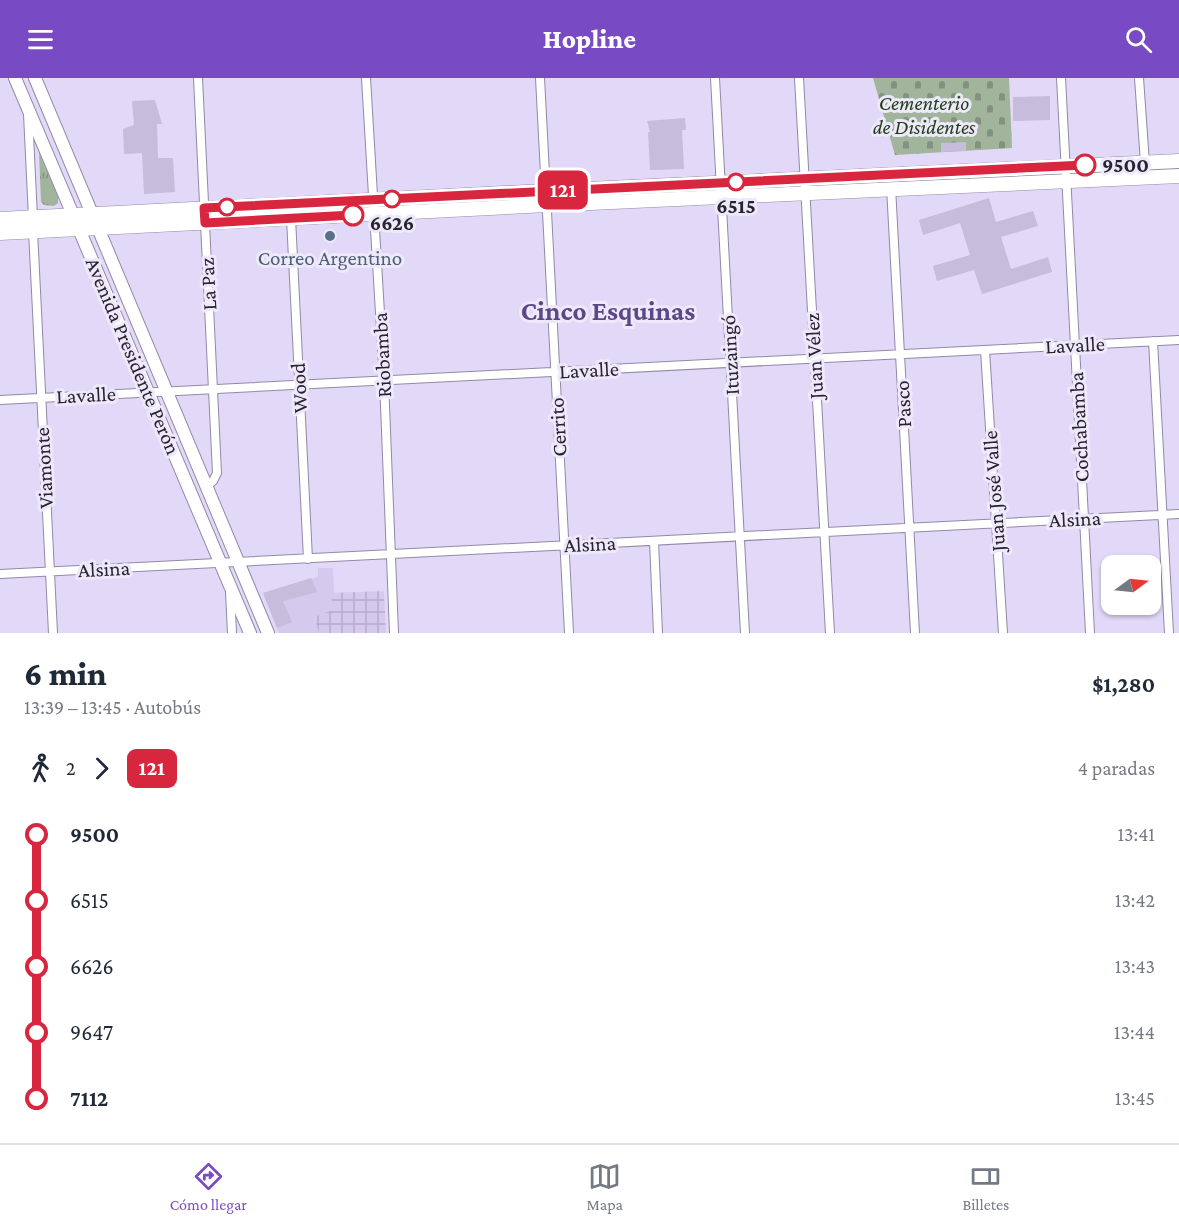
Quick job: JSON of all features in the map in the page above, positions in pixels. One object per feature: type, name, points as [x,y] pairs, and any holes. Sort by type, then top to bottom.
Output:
[{"type":"main road","name":"Avenida Presidente Perón","points":[[15,78],[250,633]]},
{"type":"main road","name":"Avenida Presidente Perón","points":[[35,78],[268,633]]},
{"type":"main road","points":[[0,219],[33,224],[76,222],[204,208],[374,207],[546,198],[720,182],[1179,161]]},
{"type":"main road","points":[[546,198],[721,197],[1179,176]]},
{"type":"main road","points":[[95,221],[205,223],[291,218],[374,207]]},
{"type":"main road","points":[[0,233],[33,224]]},
{"type":"street","name":"La Paz","points":[[198,78],[217,472],[213,481],[207,486]]},
{"type":"street","name":"Riobamba","points":[[366,78],[384,380],[394,633]]},
{"type":"street","name":"Cerrito","points":[[540,78],[569,633]]},
{"type":"street","name":"Ituzaingó","points":[[715,78],[745,633]]},
{"type":"street","name":"Juan Vélez","points":[[799,78],[830,633]]},
{"type":"street","name":"Cochabamba","points":[[1061,78],[1090,633]]},
{"type":"street","points":[[1139,78],[1145,163]]},
{"type":"street","name":"Viamonte","points":[[28,108],[53,633]]},
{"type":"street","name":"Pasco","points":[[891,174],[915,633]]},
{"type":"street","name":"Wood","points":[[291,218],[308,559]]},
{"type":"street","name":"Lavalle","points":[[0,400],[1179,340]]},
{"type":"street","points":[[1153,341],[1169,633]]},
{"type":"street","name":"Juan José Valle","points":[[985,350],[1003,633]]},
{"type":"street","name":"Alsina","points":[[0,574],[1179,514]]},
{"type":"street","points":[[654,541],[658,633]]},
{"type":"street","points":[[229,582],[232,633]]},
{"type":"shaded area","points":[[318,568],[333,568],[334,593],[331,594],[332,610],[314,617],[319,633],[279,633],[263,593],[318,577]]},
{"type":"shaded area","points":[[384,591],[386,633],[319,633],[314,617],[332,610],[331,593]]},
{"type":"green space","name":"Cementerio de Disidentes","points":[[873,78],[1009,78],[1012,148],[895,155]]},
{"type":"green space","points":[[39,152],[58,197],[58,203],[54,206],[44,205],[41,202]]},
{"type":"building","points":[[1050,96],[1050,120],[1013,121],[1013,97]]},
{"type":"building","points":[[155,100],[162,124],[157,124],[158,158],[173,158],[175,192],[144,194],[142,153],[124,154],[123,129],[134,125],[132,101]]},
{"type":"building","points":[[685,118],[686,130],[682,130],[684,169],[650,170],[648,132],[650,132],[647,121]]},
{"type":"building","points":[[966,142],[966,151],[941,152],[941,143]]},
{"type":"building","points":[[989,198],[996,222],[1033,211],[1038,226],[1001,237],[1011,269],[1048,257],[1052,272],[982,294],[974,270],[937,281],[933,266],[970,255],[960,223],[923,235],[919,220]]},
{"type":"building","points":[[311,578],[317,592],[283,601],[292,622],[277,628],[263,593]]},
{"type":"bus line","name":"121","points":[[353,215],[205,223],[204,208],[1085,165]]},
{"type":"place","name":"9500","points":[[1085,165]]},
{"type":"place","name":"6515","points":[[736,182]]},
{"type":"place","name":"6626","points":[[392,199]]},
{"type":"place","name":"Correo Argentino","points":[[330,236]]},
{"type":"district","name":"Cinco Esquinas","points":[[608,311]]}]
